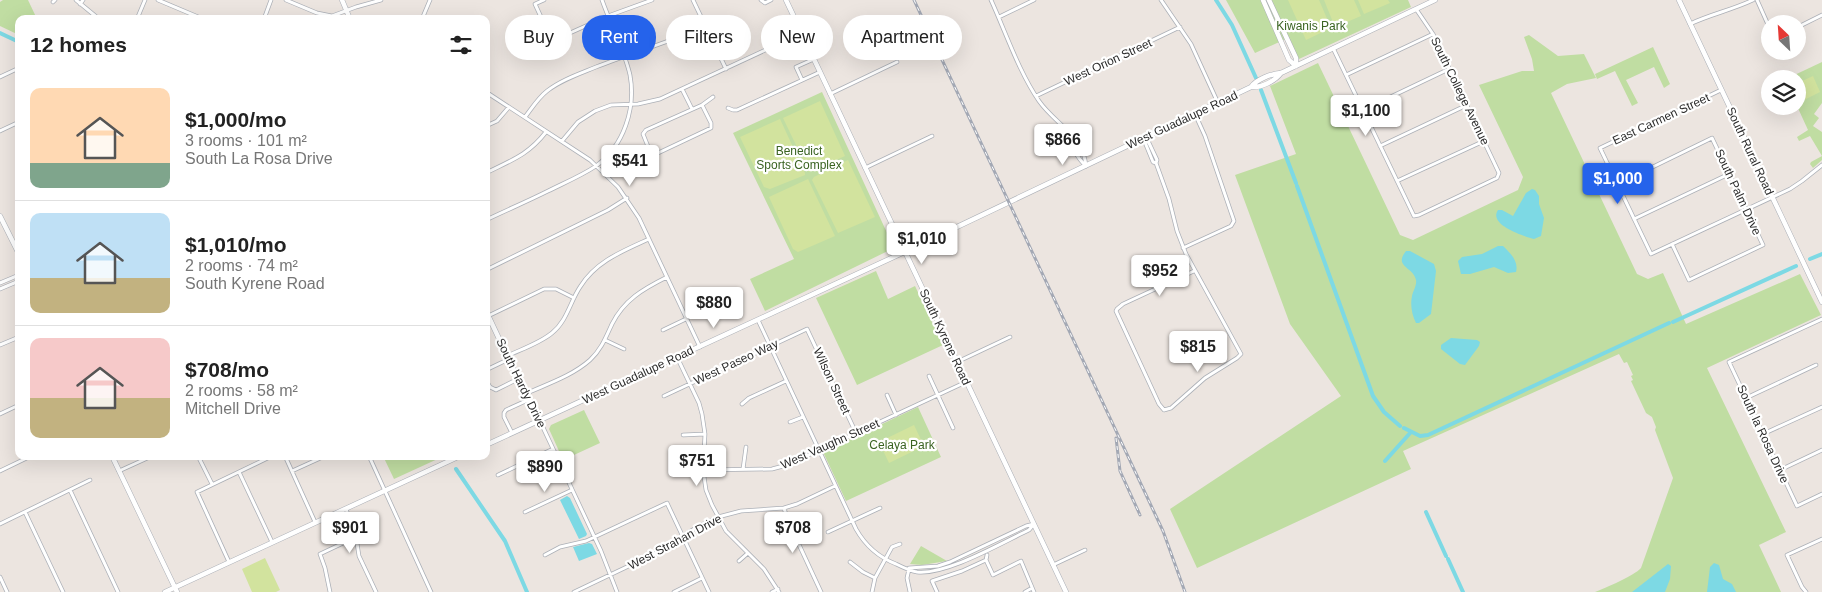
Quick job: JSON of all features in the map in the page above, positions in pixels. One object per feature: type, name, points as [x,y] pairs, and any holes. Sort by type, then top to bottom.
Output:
[{"type":"main road","points":[[342,0],[348,15]]},
{"type":"main road","name":"South Kyrene Road","points":[[786,0],[793,15]]},
{"type":"main road","points":[[1263,0],[1289,60],[1296,66]]},
{"type":"main road","points":[[1270,0],[1296,58],[1296,66]]},
{"type":"main road","name":"West Guadalupe Road","points":[[490,443],[905,252],[1254,86],[1277,78],[1280,73],[1433,0]]},
{"type":"main road","name":"South Rural Road","points":[[1679,0],[1822,302]]},
{"type":"main road","points":[[1267,13],[1273,10]]},
{"type":"main road","points":[[1282,45],[1288,42]]},
{"type":"main road","name":"South Kyrene Road","points":[[814,60],[1066,592]]},
{"type":"main road","points":[[0,216],[3,228],[15,248]]},
{"type":"main road","name":"South Hardy Drive","points":[[490,321],[540,421]]},
{"type":"main road","points":[[114,460],[175,590]]},
{"type":"main road","points":[[165,592],[175,590],[229,562],[452,460]]},
{"type":"street","points":[[76,0],[92,15]]},
{"type":"street","points":[[80,4],[83,0]]},
{"type":"street","points":[[139,15],[145,0]]},
{"type":"street","points":[[158,0],[194,15]]},
{"type":"street","points":[[265,15],[271,0]]},
{"type":"street","points":[[286,0],[323,15]]},
{"type":"street","points":[[335,15],[381,0]]},
{"type":"street","points":[[424,15],[430,0]]},
{"type":"street","points":[[544,0],[535,4],[552,41],[582,28]]},
{"type":"street","points":[[602,0],[608,15]]},
{"type":"street","points":[[611,15],[652,0]]},
{"type":"street","points":[[693,0],[701,15]]},
{"type":"street","points":[[761,0],[765,2],[771,0]]},
{"type":"street","points":[[991,0],[1036,96],[1046,110],[1074,135],[1085,159],[1086,166]]},
{"type":"street","points":[[998,17],[1034,0]]},
{"type":"street","points":[[1161,0],[1200,61],[1218,103]]},
{"type":"street","points":[[1690,24],[1753,0]]},
{"type":"street","points":[[1757,0],[1764,15]]},
{"type":"street","name":"South College Avenue","points":[[1397,181],[1414,216],[1499,176],[1484,140],[1433,34],[1416,9]]},
{"type":"street","points":[[1806,23],[1822,15]]},
{"type":"street","name":"West Orion Street","points":[[1036,96],[1180,27]]},
{"type":"street","points":[[1346,75],[1433,34]]},
{"type":"street","points":[[1333,48],[1397,181],[1484,140]]},
{"type":"street","points":[[562,141],[570,130],[585,116],[611,105],[631,105],[660,99],[761,52]]},
{"type":"street","points":[[525,117],[536,101],[555,85],[614,60]]},
{"type":"street","points":[[490,218],[578,177],[597,166],[608,155],[618,143],[631,105],[630,75],[625,60]]},
{"type":"street","points":[[722,60],[726,69]]},
{"type":"street","points":[[802,80],[796,67],[812,60]]},
{"type":"street","points":[[830,94],[898,62]]},
{"type":"street","points":[[1363,110],[1449,69]]},
{"type":"street","points":[[0,77],[15,70]]},
{"type":"street","points":[[728,108],[737,110],[820,72]]},
{"type":"street","points":[[682,89],[692,109]]},
{"type":"street","name":"East Carmen Street","points":[[1618,184],[1600,148],[1721,90]]},
{"type":"street","points":[[490,95],[597,166],[627,198],[649,239],[700,346]]},
{"type":"street","points":[[702,104],[711,123],[711,128],[656,154],[651,154],[642,134],[646,130],[714,97]]},
{"type":"street","points":[[1380,146],[1466,105]]},
{"type":"street","points":[[490,124],[497,121],[509,107]]},
{"type":"street","points":[[1184,248],[1233,224],[1234,221],[1205,138],[1194,114]]},
{"type":"street","points":[[0,131],[15,124]]},
{"type":"street","points":[[490,171],[522,155],[536,145],[546,132]]},
{"type":"street","points":[[865,168],[932,136]]},
{"type":"street","points":[[1144,138],[1149,143],[1157,160],[1156,163],[1171,203],[1177,231],[1194,271],[1241,354],[1205,378],[1171,408],[1164,410],[1159,404],[1116,309],[1194,271]]},
{"type":"street","name":"South Palm Drive","points":[[1618,184],[1712,138],[1763,245],[1689,280],[1672,244]]},
{"type":"street","points":[[1618,184],[1651,254],[1772,197],[1802,181],[1822,165]]},
{"type":"street","points":[[1634,219],[1729,174]]},
{"type":"street","points":[[490,268],[608,210],[627,198]]},
{"type":"street","points":[[490,368],[553,333],[565,317],[587,276],[601,263],[649,239]]},
{"type":"street","points":[[0,284],[15,277]]},
{"type":"street","points":[[525,394],[582,366],[598,351],[623,306],[635,295],[667,277]]},
{"type":"street","points":[[0,290],[15,283]]},
{"type":"street","points":[[490,314],[544,289],[556,289],[574,298]]},
{"type":"street","name":"South la Rosa Drive","points":[[1822,318],[1729,362],[1797,506],[1822,494]]},
{"type":"street","points":[[663,330],[686,319]]},
{"type":"street","points":[[758,320],[852,521],[864,542],[876,554],[915,572],[947,568],[1029,530],[1034,524]]},
{"type":"street","name":"West Paseo Way","points":[[664,396],[807,329]]},
{"type":"street","name":"Wilson Street","points":[[807,329],[856,433]]},
{"type":"street","points":[[957,362],[1010,337]]},
{"type":"street","points":[[0,344],[15,338]]},
{"type":"street","points":[[605,340],[624,350]]},
{"type":"street","points":[[678,357],[699,404],[705,425],[703,470],[706,490],[726,531],[764,569],[778,591],[772,592]]},
{"type":"street","points":[[1746,398],[1816,365]]},
{"type":"street","points":[[929,376],[953,428]]},
{"type":"street","points":[[490,387],[492,390],[518,379]]},
{"type":"street","points":[[742,404],[749,398],[786,381]]},
{"type":"street","name":"West Vaughn Street","points":[[703,470],[772,469],[787,465],[966,382]]},
{"type":"street","points":[[887,395],[896,415]]},
{"type":"street","points":[[512,433],[504,413],[506,410],[528,400]]},
{"type":"street","points":[[0,414],[15,407]]},
{"type":"street","points":[[1763,434],[1822,407]]},
{"type":"street","points":[[790,422],[803,417]]},
{"type":"street","name":"South Hardy Drive","points":[[540,421],[594,537],[617,592]]},
{"type":"street","points":[[683,435],[706,434]]},
{"type":"street","points":[[743,469],[746,447]]},
{"type":"street","points":[[498,475],[553,449]]},
{"type":"street","points":[[1780,470],[1822,450]]},
{"type":"street","points":[[0,471],[23,460]]},
{"type":"street","points":[[119,472],[144,460]]},
{"type":"street","points":[[200,460],[212,484]]},
{"type":"street","points":[[229,562],[197,492],[264,460]]},
{"type":"street","points":[[287,460],[315,522]]},
{"type":"street","points":[[292,472],[317,460]]},
{"type":"street","points":[[371,460],[430,592]]},
{"type":"street","points":[[239,472],[272,542]]},
{"type":"street","points":[[0,524],[90,480]]},
{"type":"street","name":"West Strahan Drive","points":[[574,592],[654,554],[682,536],[718,517],[741,511],[784,508],[835,486]]},
{"type":"street","points":[[70,490],[118,592]]},
{"type":"street","points":[[525,512],[572,490]]},
{"type":"street","points":[[545,555],[560,547],[586,541],[667,503],[709,592]]},
{"type":"street","points":[[346,508],[356,537],[359,556],[376,592]]},
{"type":"street","points":[[784,508],[821,592]]},
{"type":"street","points":[[828,532],[880,508]]},
{"type":"street","points":[[25,512],[63,592]]},
{"type":"street","points":[[330,592],[320,554],[356,537]]},
{"type":"street","points":[[1806,592],[1786,555],[1822,538]]},
{"type":"street","points":[[872,592],[875,578],[892,547],[900,544]]},
{"type":"street","points":[[1053,565],[1085,550]]},
{"type":"street","points":[[739,561],[748,553]]},
{"type":"street","points":[[987,555],[986,560],[993,574],[1021,561],[1034,592]]},
{"type":"street","points":[[937,592],[932,581],[962,571],[986,560]]},
{"type":"street","points":[[850,562],[875,578]]},
{"type":"street","points":[[908,568],[907,578],[910,592]]},
{"type":"street","points":[[0,576],[7,592]]},
{"type":"street","points":[[674,592],[702,578]]},
{"type":"street","points":[[1025,592],[1032,588]]},
{"type":"green space","points":[[3,0],[28,0],[35,15],[15,15],[15,33],[0,26],[0,2]]},
{"type":"green space","name":"Kiwanis Park","points":[[1226,0],[1408,0],[1411,7],[1299,59],[1288,38],[1255,53]]},
{"type":"green space","points":[[1288,0],[1319,0],[1331,28],[1306,40]]},
{"type":"green space","points":[[1324,0],[1354,0],[1361,16],[1335,27]]},
{"type":"green space","points":[[1358,0],[1388,0],[1390,3],[1364,14]]},
{"type":"green space","points":[[1529,35],[1558,56],[1584,54],[1596,78],[1567,84],[1551,93],[1637,274],[1648,279],[1663,273],[1686,324],[1800,274],[1821,315],[1707,368],[1786,532],[1759,545],[1781,592],[1595,592],[1626,578],[1641,568],[1673,478],[1652,417],[1646,413],[1631,381],[1633,380],[1631,376],[1633,375],[1627,362],[1624,363],[1619,354],[1403,451],[1411,469],[1197,568],[1170,509],[1341,396],[1290,324],[1235,175],[1296,154],[1270,86],[1318,63],[1400,235],[1413,240],[1518,190],[1523,177],[1479,85],[1522,71],[1534,71],[1524,37]]},
{"type":"green space","points":[[1653,47],[1670,84],[1664,88],[1654,67],[1626,80],[1638,103],[1632,106],[1615,71],[1597,79],[1595,74]]},
{"type":"green space","points":[[1822,62],[1822,103],[1814,114],[1819,118],[1813,126],[1822,132],[1822,156],[1810,136],[1799,141],[1797,137],[1808,130],[1801,115],[1806,115],[1805,70]]},
{"type":"green space","points":[[1813,76],[1820,92],[1806,99],[1806,79]]},
{"type":"green space","name":"Benedict Sports Complex","points":[[822,92],[894,248],[765,311],[750,279],[794,259],[733,133]]},
{"type":"green space","points":[[820,101],[845,156],[809,172],[783,118]]},
{"type":"green space","points":[[780,119],[805,175],[770,189],[764,187],[740,137]]},
{"type":"green space","points":[[1822,156],[1822,160],[1813,168],[1810,164],[1811,162]]},
{"type":"green space","points":[[848,160],[875,217],[838,233],[812,180],[814,177]]},
{"type":"green space","points":[[808,179],[835,236],[798,252],[793,249],[769,197]]},
{"type":"green space","points":[[876,271],[888,299],[915,286],[943,345],[857,385],[816,298]]},
{"type":"green space","name":"Celaya Park","points":[[918,407],[941,457],[846,501],[823,452]]},
{"type":"green space","points":[[584,410],[600,443],[563,460],[549,429],[551,425]]},
{"type":"green space","points":[[914,425],[924,446],[889,463],[879,442]]},
{"type":"green space","points":[[385,460],[435,460],[394,479]]},
{"type":"green space","points":[[921,546],[947,561],[922,565],[910,564]]},
{"type":"green space","points":[[265,558],[280,590],[276,592],[252,592],[242,569]]},
{"type":"water","points":[[1532,189],[1539,196],[1539,204],[1544,218],[1541,236],[1534,239],[1508,229],[1502,225],[1496,215],[1498,210],[1502,210],[1513,216],[1526,193]]},
{"type":"water","points":[[1498,246],[1503,246],[1513,258],[1517,268],[1516,272],[1508,273],[1494,267],[1470,274],[1461,274],[1458,261],[1462,257],[1482,254]]},
{"type":"water","points":[[1406,251],[1410,251],[1434,264],[1436,271],[1431,314],[1419,323],[1416,323],[1411,306],[1416,280],[1402,260]]},
{"type":"water","points":[[1451,338],[1477,340],[1480,342],[1465,365],[1460,364],[1441,349],[1441,345]]},
{"type":"water","points":[[567,496],[570,498],[587,534],[579,539],[560,500]]},
{"type":"water","points":[[592,544],[597,554],[579,561],[573,547]]},
{"type":"water","points":[[1714,563],[1719,565],[1723,579],[1732,584],[1736,592],[1707,592],[1710,567]]},
{"type":"water","points":[[1668,564],[1671,566],[1670,579],[1665,592],[1632,592]]},
{"type":"waterway","points":[[1216,0],[1232,25],[1256,78]]},
{"type":"waterway","points":[[0,33],[15,40]]},
{"type":"waterway","points":[[1261,90],[1296,183]]},
{"type":"waterway","points":[[1297,186],[1373,396],[1384,412],[1400,426]]},
{"type":"waterway","points":[[1810,259],[1822,254]]},
{"type":"waterway","points":[[1673,322],[1796,266]]},
{"type":"waterway","points":[[1404,428],[1420,436],[1428,435],[1669,323]]},
{"type":"waterway","points":[[1385,461],[1411,432]]},
{"type":"waterway","points":[[456,469],[505,541],[527,592]]},
{"type":"waterway","points":[[1426,512],[1446,556]]},
{"type":"waterway","points":[[1448,559],[1463,592]]},
{"type":"railway","points":[[914,0],[1163,531],[1185,592]]},
{"type":"railway","points":[[1116,438],[1120,471],[1140,515]]}]
